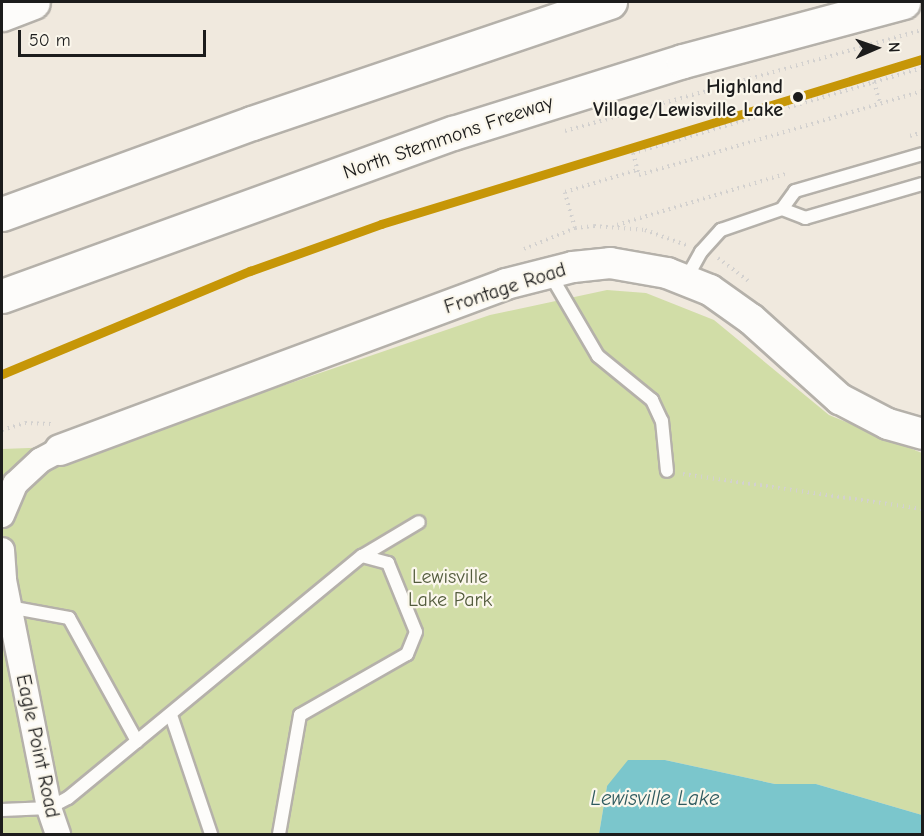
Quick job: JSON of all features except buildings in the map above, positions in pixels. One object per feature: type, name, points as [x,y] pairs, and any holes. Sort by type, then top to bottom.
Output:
[{"type":"main road","points":[[2,14],[33,2]]},
{"type":"main road","points":[[2,214],[252,123],[610,2]]},
{"type":"main road","name":"North Stemmons Freeway","points":[[2,296],[453,133],[683,61],[903,2]]},
{"type":"street","name":"Frontage Road","points":[[60,450],[495,288],[549,272],[610,263],[686,280],[710,291],[751,319],[840,399],[888,424],[922,434]]},
{"type":"street","points":[[2,515],[15,484],[41,460],[60,450]]},
{"type":"street","name":"Eagle Point Road","points":[[2,550],[9,607],[49,808],[57,834]]},
{"type":"lane","points":[[686,280],[701,252],[721,230],[782,209],[795,191],[922,154]]},
{"type":"lane","points":[[782,209],[805,218],[922,184]]},
{"type":"lane","points":[[549,272],[598,356],[652,400],[662,421],[667,471]]},
{"type":"lane","points":[[2,810],[49,808],[85,786],[362,556],[419,522]]},
{"type":"lane","points":[[279,834],[300,715],[407,654],[416,632],[388,563],[362,556]]},
{"type":"lane","points":[[9,607],[69,618],[137,741]]},
{"type":"lane","points":[[171,715],[211,834]]},
{"type":"path","points":[[561,132],[922,30]]},
{"type":"path","points":[[922,68],[633,153],[639,175],[922,91]]},
{"type":"path","points":[[874,82],[880,104]]},
{"type":"path","points":[[900,139],[922,132]]},
{"type":"path","points":[[575,228],[565,192],[638,170]]},
{"type":"path","points":[[614,226],[789,172]]},
{"type":"path","points":[[667,471],[922,509]]},
{"type":"green space","name":"Lewisville Lake Park","points":[[607,290],[646,293],[714,320],[829,415],[922,453],[922,815],[816,784],[775,784],[665,760],[607,786],[599,834],[2,834],[2,449],[109,445],[490,315]]},
{"type":"water","name":"Lewisville Lake","points":[[628,760],[665,760],[775,784],[816,784],[922,815],[922,834],[599,834],[607,786]]},
{"type":"transit line","points":[[2,374],[250,271],[381,224],[922,59]]},
{"type":"place","name":"Highland Village/Lewisville Lake","points":[[798,97]]}]
